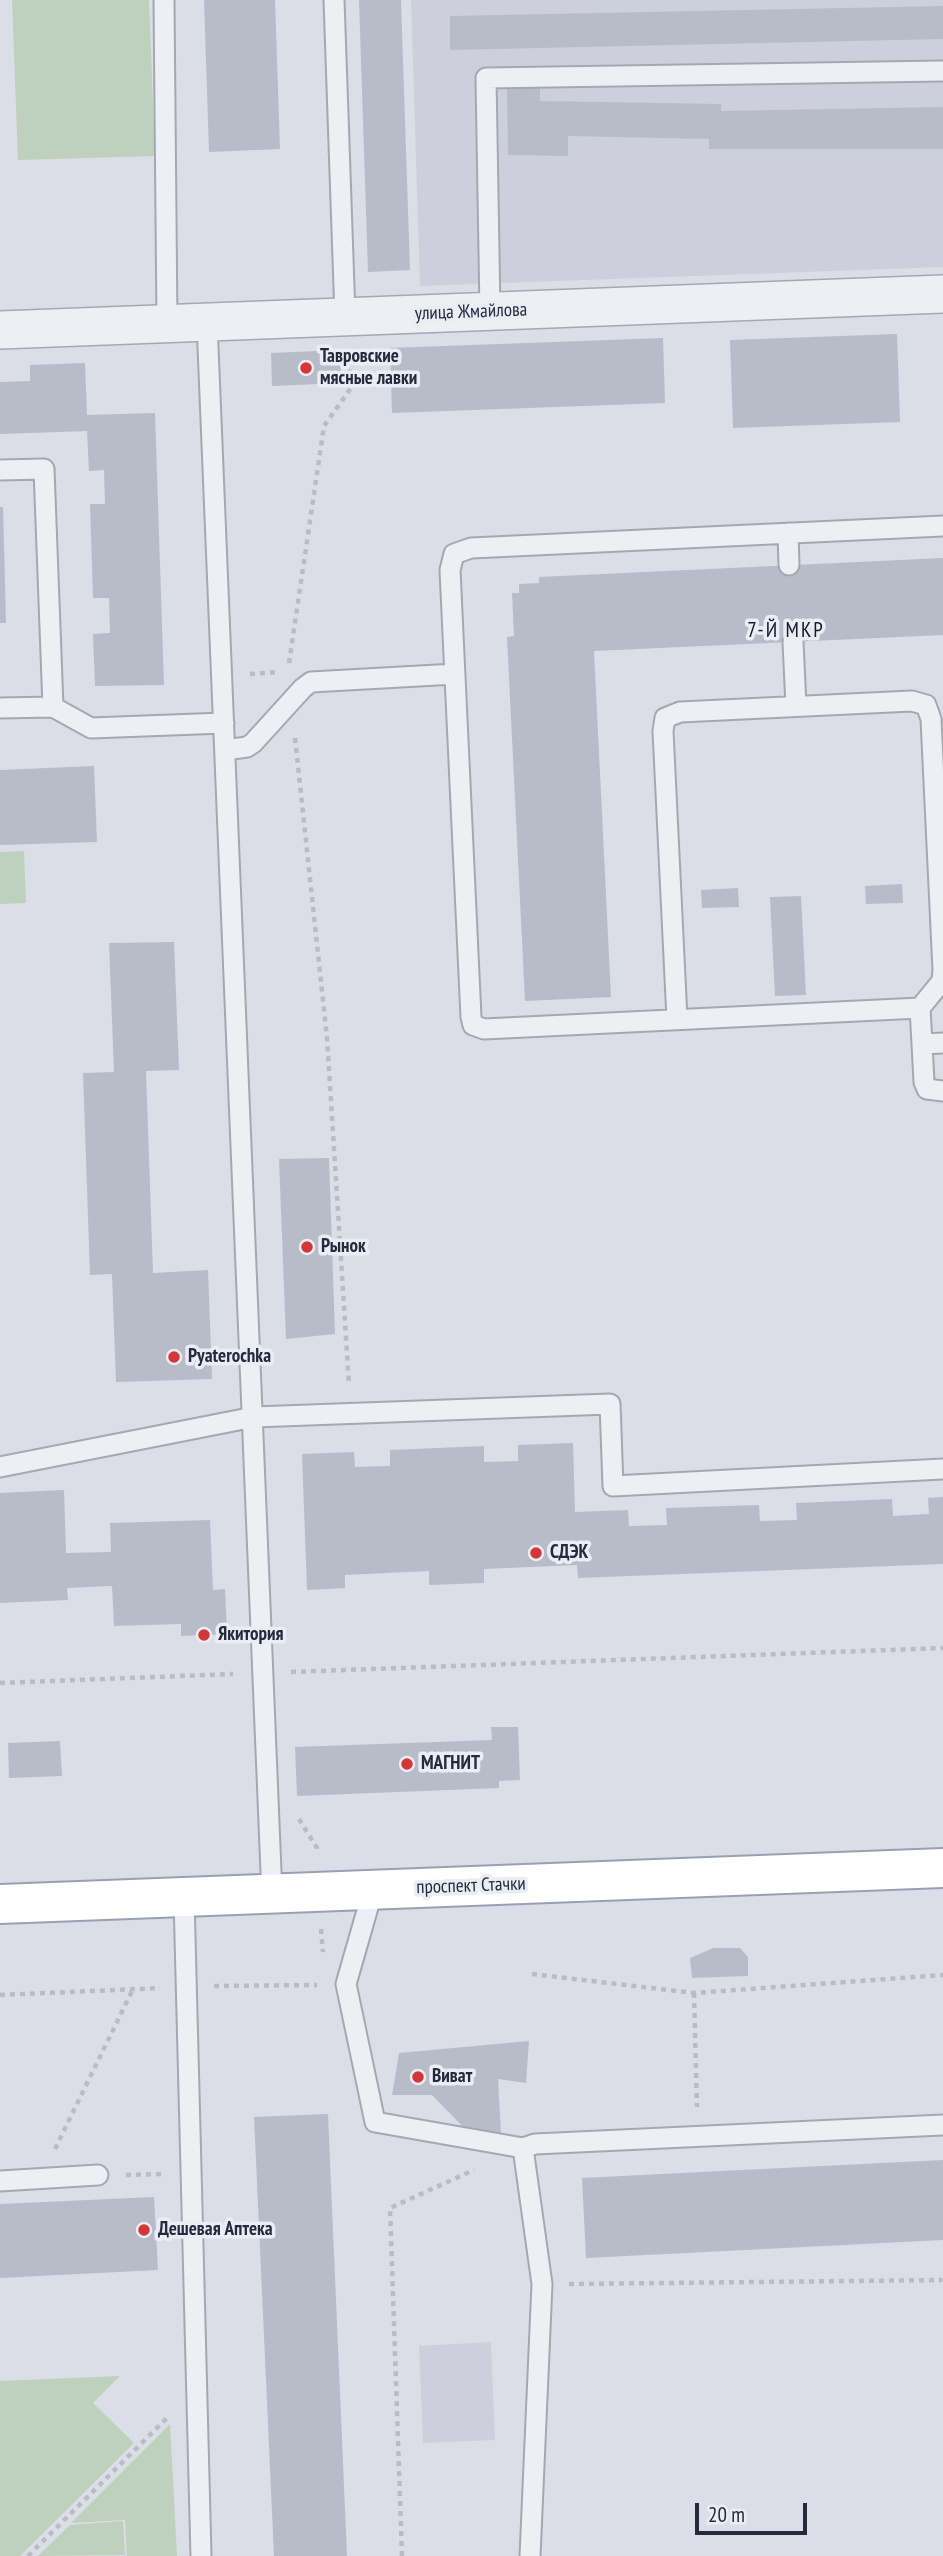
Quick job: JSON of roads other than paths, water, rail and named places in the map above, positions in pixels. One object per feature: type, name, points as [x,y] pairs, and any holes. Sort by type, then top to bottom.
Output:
[{"type":"main road","name":"проспект Стачки","points":[[0,1904],[943,1868]]},
{"type":"street","name":"улица Жмайлова","points":[[0,330],[943,294]]},
{"type":"lane","points":[[164,0],[166,324]]},
{"type":"lane","points":[[334,0],[345,317]]},
{"type":"lane","points":[[490,311],[486,78],[943,71]]},
{"type":"lane","points":[[207,323],[272,1895]]},
{"type":"lane","points":[[0,470],[44,469],[53,707]]},
{"type":"lane","points":[[677,1020],[663,731],[666,718],[680,712],[796,706],[912,701],[926,705],[931,719],[943,970],[942,981],[936,991],[920,1008],[677,1020],[484,1029],[473,1025],[471,1017],[450,570],[454,554],[471,548],[943,526]]},
{"type":"lane","points":[[788,533],[789,565]]},
{"type":"lane","points":[[793,642],[796,706]]},
{"type":"lane","points":[[225,750],[240,749],[253,743],[312,682],[455,674]]},
{"type":"lane","points":[[0,708],[53,707],[91,728],[224,723]]},
{"type":"lane","points":[[920,1008],[924,1083],[927,1089],[943,1091]]},
{"type":"lane","points":[[922,1044],[943,1043]]},
{"type":"lane","points":[[0,1467],[254,1418],[610,1404],[613,1486],[943,1469]]},
{"type":"lane","points":[[373,1890],[346,1984],[375,2122],[523,2148],[535,2144],[943,2125]]},
{"type":"lane","points":[[184,1898],[201,2556]]},
{"type":"lane","points":[[523,2148],[542,2284],[530,2556]]},
{"type":"lane","points":[[0,2180],[98,2175]]},
{"type":"place","name":"Тавровские мясные лавки","points":[[306,368]]},
{"type":"place","name":"Рынок","points":[[307,1247]]},
{"type":"place","name":"Pyaterochka","points":[[174,1357]]},
{"type":"place","name":"СДЭК","points":[[536,1553]]},
{"type":"place","name":"Якитория","points":[[204,1635]]},
{"type":"place","name":"МАГНИТ","points":[[407,1764]]},
{"type":"place","name":"Виват","points":[[418,2077]]},
{"type":"place","name":"Дешевая Аптека","points":[[144,2230]]},
{"type":"district","name":"7-Й МКР","points":[[786,631]]}]
